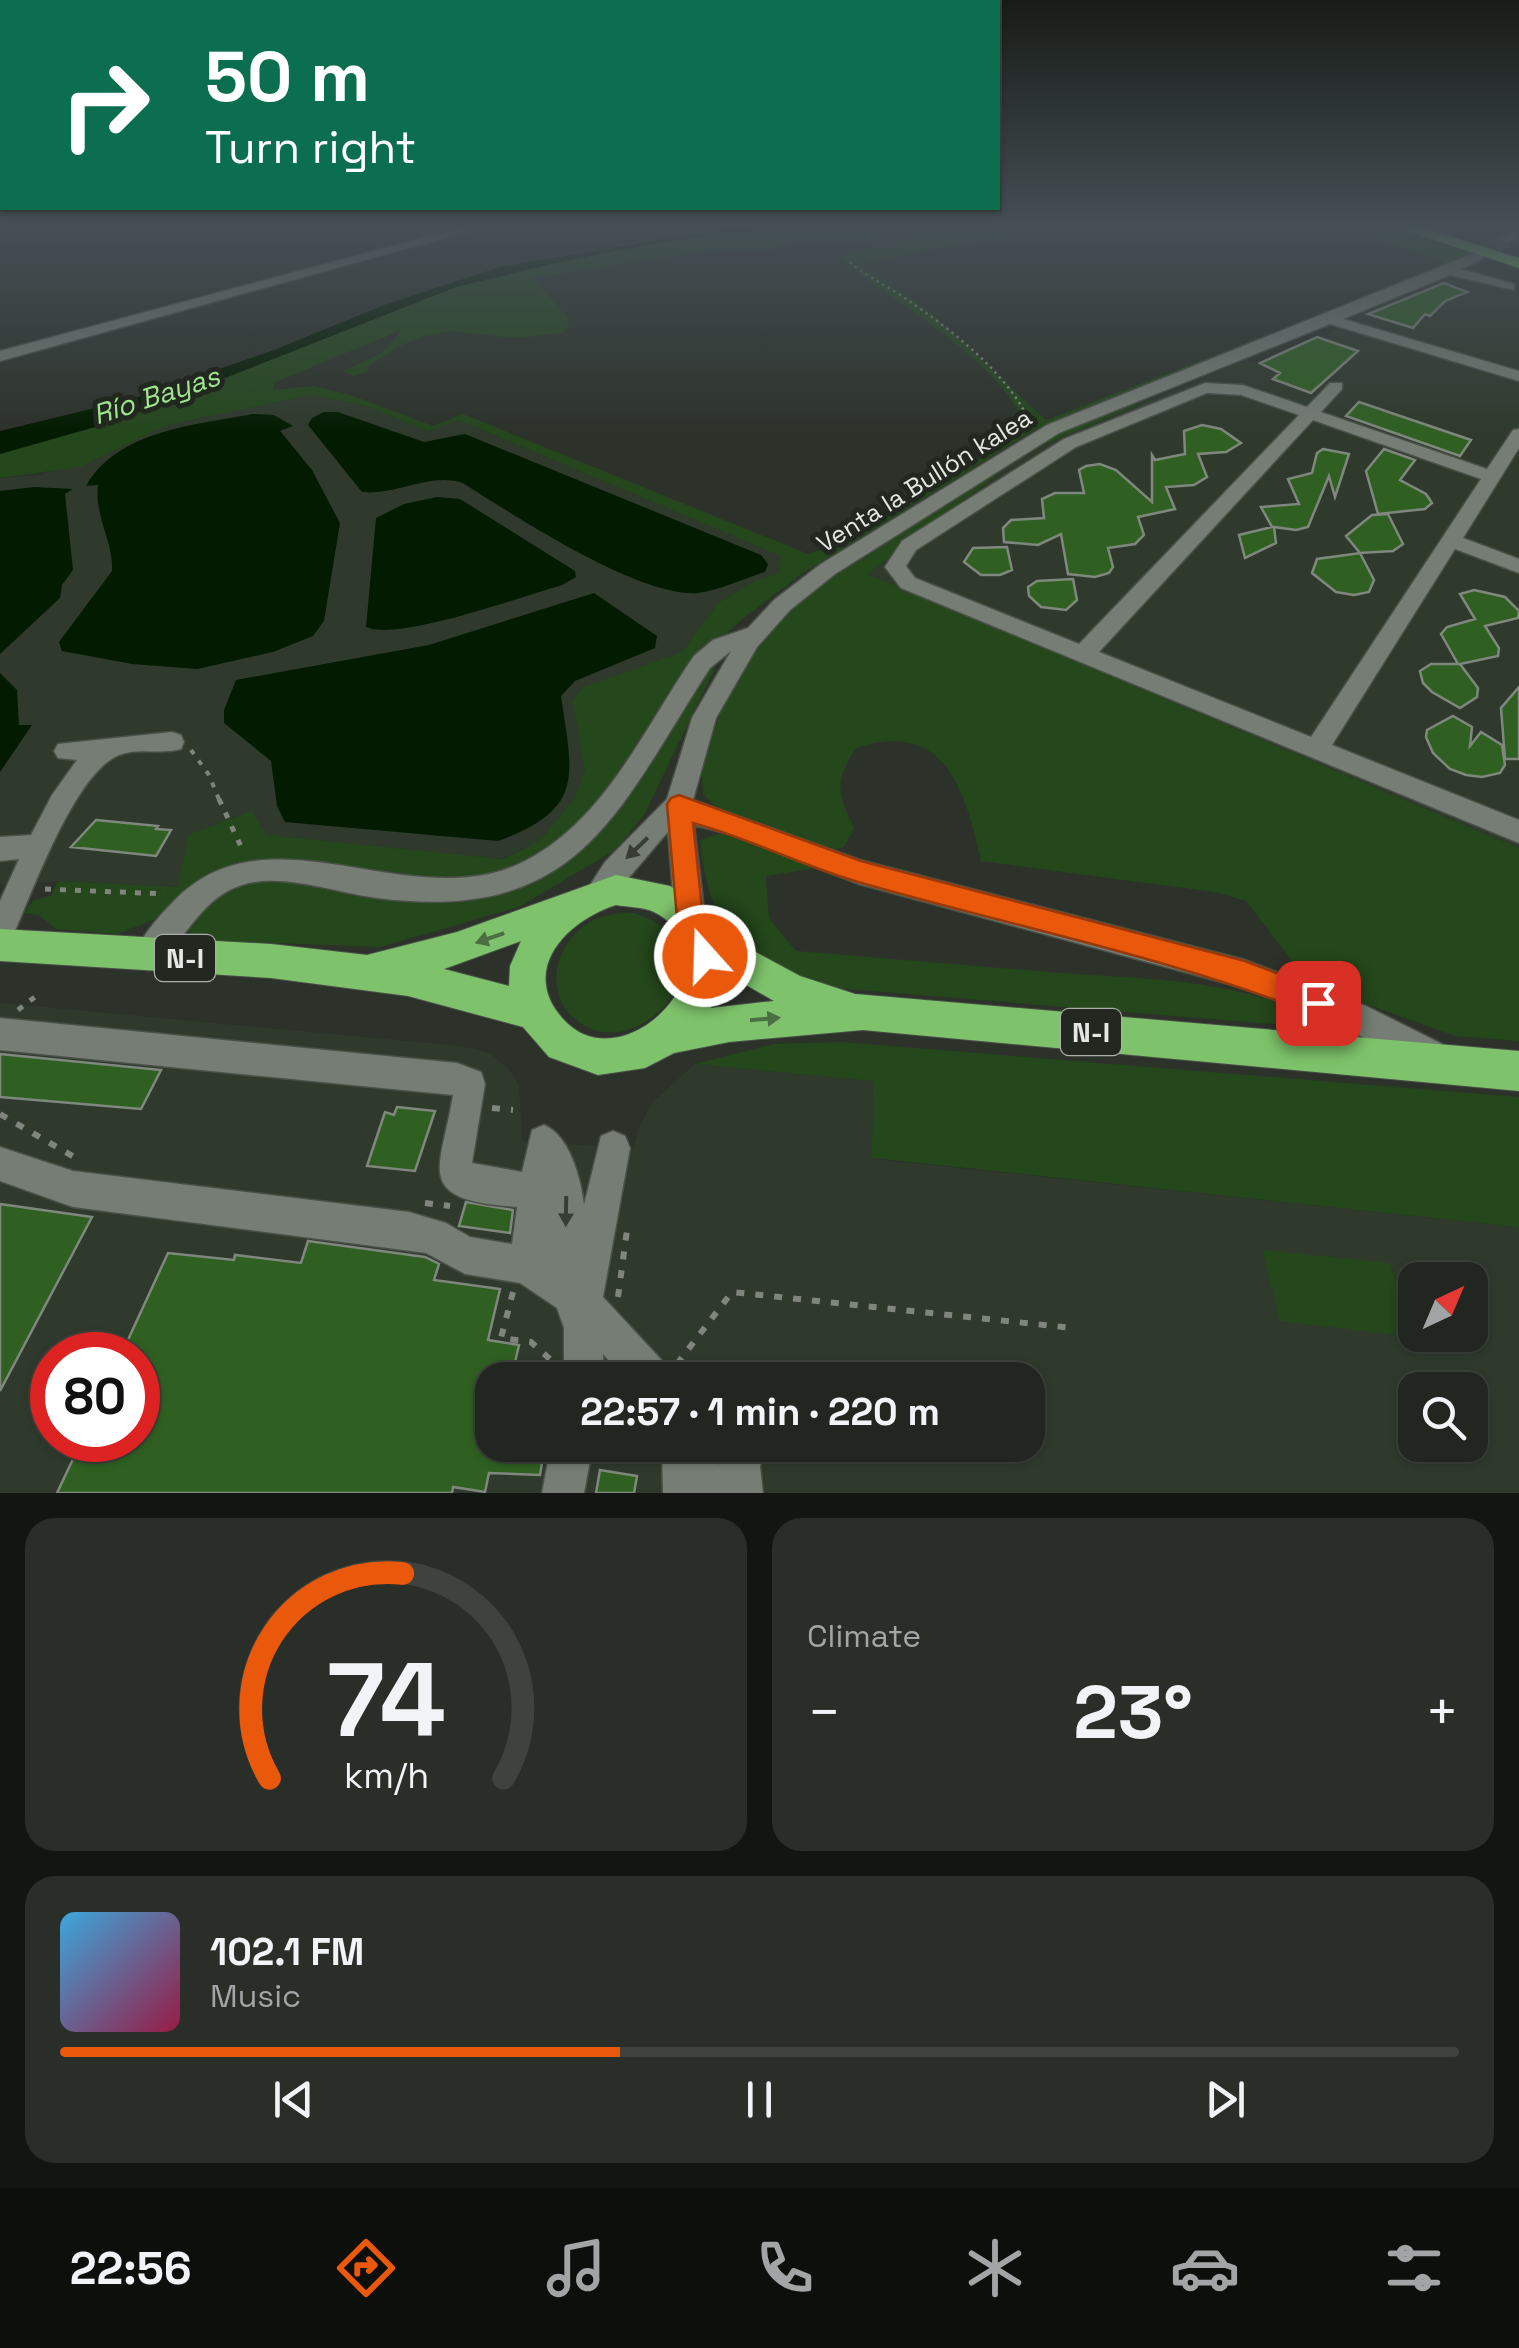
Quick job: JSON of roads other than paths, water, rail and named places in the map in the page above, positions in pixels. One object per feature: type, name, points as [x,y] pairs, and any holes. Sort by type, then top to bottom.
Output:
[{"type":"highway","points":[[633,890],[649,892],[665,898],[696,929],[705,974],[694,1007],[668,1035],[636,1052],[601,1056],[568,1047],[554,1038],[535,1013],[528,981],[534,949],[553,921],[589,897],[633,890]]},
{"type":"highway","name":"N-I","points":[[370,970],[457,950],[589,897]]},
{"type":"highway","name":"N-I","points":[[696,929],[792,991],[863,1012]]},
{"type":"highway","name":"N-I","points":[[0,946],[370,970],[475,992],[535,1013]]},
{"type":"highway","name":"N-I","points":[[668,1035],[730,1022],[863,1012],[1519,1070]]},
{"type":"street","points":[[0,356],[220,297]]},
{"type":"street","name":"Venta la Bullón kalea","points":[[679,804],[704,718],[757,633],[782,604],[828,569],[1044,434],[1382,297]]},
{"type":"street","points":[[1329,318],[1519,376]]},
{"type":"street","points":[[1084,653],[1336,386]]},
{"type":"street","points":[[1490,476],[1243,390],[1205,388],[1056,450],[909,546],[896,560],[900,576],[908,582],[1519,832]]},
{"type":"street","points":[[1318,747],[1519,434]]},
{"type":"street","points":[[1450,540],[1519,566]]},
{"type":"street","points":[[148,956],[172,922],[206,891],[244,872],[474,889],[507,882],[536,868],[576,840],[619,792],[702,662],[722,646],[757,633]]},
{"type":"street","points":[[67,751],[172,742]]},
{"type":"street","points":[[0,933],[36,846],[63,801],[107,748]]},
{"type":"street","points":[[589,897],[679,804]]},
{"type":"street","points":[[679,804],[696,929]]},
{"type":"street","points":[[679,804],[694,814],[736,824],[859,872],[1245,974],[1354,1017],[1448,1064]]},
{"type":"street","points":[[0,849],[36,846]]},
{"type":"street","points":[[0,1034],[457,1078],[469,1084],[471,1097],[455,1159],[456,1174],[478,1185],[536,1191]]},
{"type":"street","points":[[551,1287],[567,1195],[561,1168],[544,1142],[536,1191],[551,1287],[583,1328],[577,1362]]},
{"type":"street","points":[[551,1287],[613,1148]]},
{"type":"street","points":[[0,1164],[73,1189],[434,1236],[465,1255],[551,1287],[651,1362]]},
{"type":"street","points":[[563,1493],[569,1462]]},
{"type":"street","points":[[740,1462],[742,1493]]},
{"type":"street","points":[[687,1472],[715,1493]]},
{"type":"water","name":"Río Bayas","points":[[409,297],[431,297],[116,421],[0,454],[0,431],[132,399],[274,350]]},
{"type":"water","points":[[324,412],[338,412],[424,442],[465,434],[761,555],[768,564],[765,572],[715,589],[698,593],[673,591],[611,569],[463,483],[438,480],[362,492],[308,425]]},
{"type":"water","points":[[253,414],[274,415],[293,426],[280,431],[312,470],[340,523],[324,621],[313,636],[273,652],[197,669],[132,664],[62,651],[59,642],[112,571],[98,485],[86,486],[100,467],[117,453],[160,433]]},
{"type":"water","points":[[34,487],[73,489],[65,494],[73,570],[62,585],[60,598],[0,654],[0,491]]},
{"type":"water","points":[[437,497],[460,499],[575,571],[576,577],[562,585],[431,623],[381,630],[366,627],[376,518],[404,504]]},
{"type":"water","points":[[594,593],[657,636],[655,648],[575,681],[561,696],[568,747],[567,786],[560,802],[547,816],[498,841],[285,822],[277,806],[271,761],[224,723],[224,710],[236,680],[429,645]]},
{"type":"water","points":[[0,673],[17,690],[19,725],[32,725],[0,772]]}]
